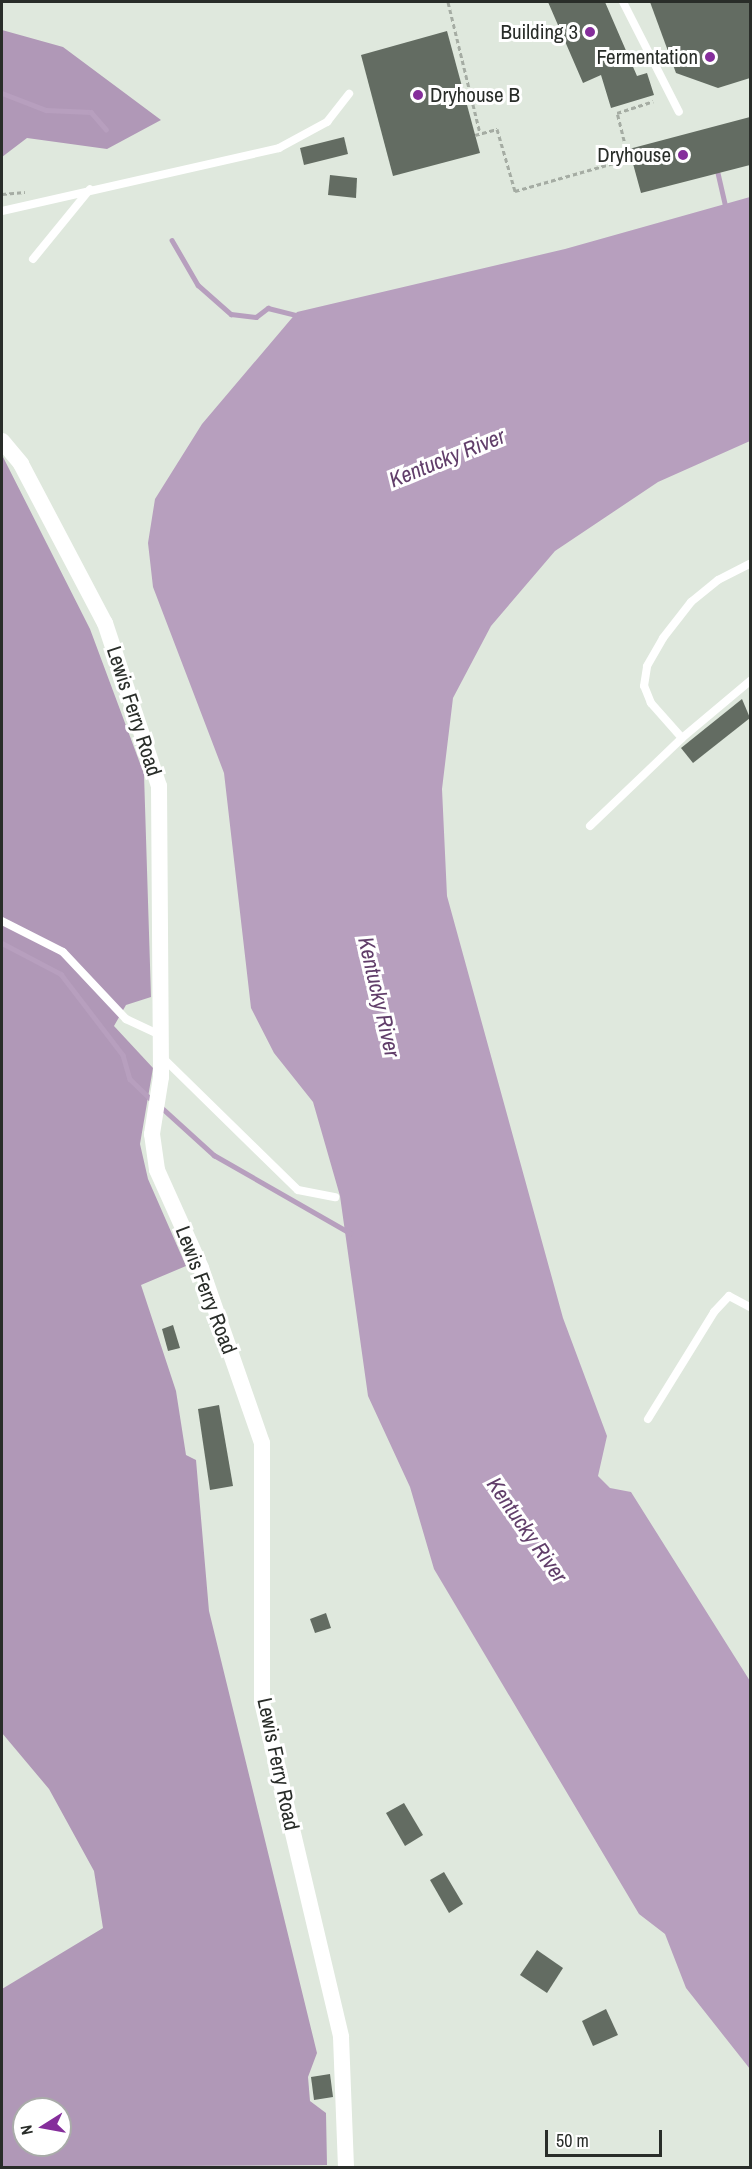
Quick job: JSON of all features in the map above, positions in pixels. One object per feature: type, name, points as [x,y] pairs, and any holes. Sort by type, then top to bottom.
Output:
[{"type":"street","name":"Lewis Ferry Road","points":[[2,441],[21,464],[105,623],[159,786],[158,1034],[160,1077],[152,1134],[157,1170],[201,1268],[262,1443],[262,1702],[341,2037],[346,2168]]},
{"type":"lane","points":[[623,2],[679,112]]},
{"type":"lane","points":[[2,211],[90,189],[279,148],[327,122],[349,94]]},
{"type":"lane","points":[[33,259],[90,189]]},
{"type":"lane","points":[[682,738],[651,703],[644,686],[647,666],[691,602],[718,580],[750,564]]},
{"type":"lane","points":[[590,826],[682,738],[750,681]]},
{"type":"lane","points":[[2,921],[63,952],[126,1019],[158,1034]]},
{"type":"lane","points":[[159,1054],[298,1190],[334,1197]]},
{"type":"lane","points":[[648,1419],[714,1312],[729,1296],[750,1307]]},
{"type":"path","points":[[448,2],[480,133]]},
{"type":"path","points":[[475,135],[497,129],[515,190],[621,161],[626,148],[617,113],[653,101]]},
{"type":"shaded area","points":[[2,30],[63,47],[161,120],[107,149],[27,138],[2,157]]},
{"type":"shaded area","points":[[2,455],[90,629],[144,774],[151,997],[126,1005],[114,1026],[153,1068],[140,1144],[148,1179],[186,1266],[141,1285],[176,1391],[186,1455],[196,1460],[209,1611],[317,2053],[308,2077],[310,2101],[326,2113],[327,2165],[2,2167],[2,1989],[103,1928],[94,1871],[49,1789],[2,1733]]},
{"type":"water","name":"Kentucky River","points":[[750,197],[750,441],[658,482],[555,551],[491,626],[453,698],[442,789],[447,896],[563,1318],[607,1436],[598,1476],[610,1488],[631,1492],[750,1681],[750,2069],[686,1988],[665,1934],[639,1914],[434,1569],[410,1487],[368,1396],[340,1196],[313,1102],[274,1053],[251,1008],[224,773],[153,587],[148,543],[155,499],[202,424],[297,312],[565,249]]},
{"type":"building","name":"Building 3","points":[[548,2],[605,2],[637,76],[647,73],[654,95],[611,108],[601,75],[583,83]]},
{"type":"building","name":"Fermentation","points":[[650,2],[750,2],[750,78],[718,88],[676,73]]},
{"type":"building","name":"Dryhouse B","points":[[447,31],[480,153],[393,176],[361,55]]},
{"type":"building","name":"Dryhouse","points":[[750,117],[750,165],[641,193],[629,149]]},
{"type":"building","points":[[344,137],[348,154],[304,165],[300,148]]},
{"type":"building","points":[[330,175],[357,178],[356,198],[328,195]]},
{"type":"building","points":[[742,699],[750,718],[693,763],[681,748]]},
{"type":"building","points":[[173,1325],[180,1348],[168,1351],[162,1329]]},
{"type":"building","points":[[219,1405],[233,1486],[210,1490],[198,1409]]},
{"type":"building","points":[[326,1613],[331,1628],[315,1633],[310,1619]]},
{"type":"building","points":[[404,1803],[423,1835],[405,1846],[386,1813]]},
{"type":"building","points":[[444,1872],[463,1904],[449,1913],[430,1880]]},
{"type":"building","points":[[537,1950],[563,1968],[547,1993],[520,1975]]},
{"type":"building","points":[[606,2009],[618,2035],[593,2046],[582,2021]]},
{"type":"building","points":[[330,2074],[333,2097],[314,2100],[311,2077]]},
{"type":"waterway","points":[[2,93],[46,110],[91,112],[106,129]]},
{"type":"waterway","points":[[718,173],[725,204]]},
{"type":"waterway","points":[[172,240],[198,285],[231,314],[256,317],[268,308],[299,316]]},
{"type":"waterway","points":[[2,943],[61,974],[123,1055],[130,1079],[154,1102]]},
{"type":"waterway","points":[[161,1107],[214,1155],[350,1233]]},
{"type":"place","name":"Building 3","points":[[590,32]]},
{"type":"place","name":"Fermentation","points":[[710,57]]},
{"type":"place","name":"Dryhouse B","points":[[418,95]]},
{"type":"place","name":"Dryhouse","points":[[683,155]]}]
